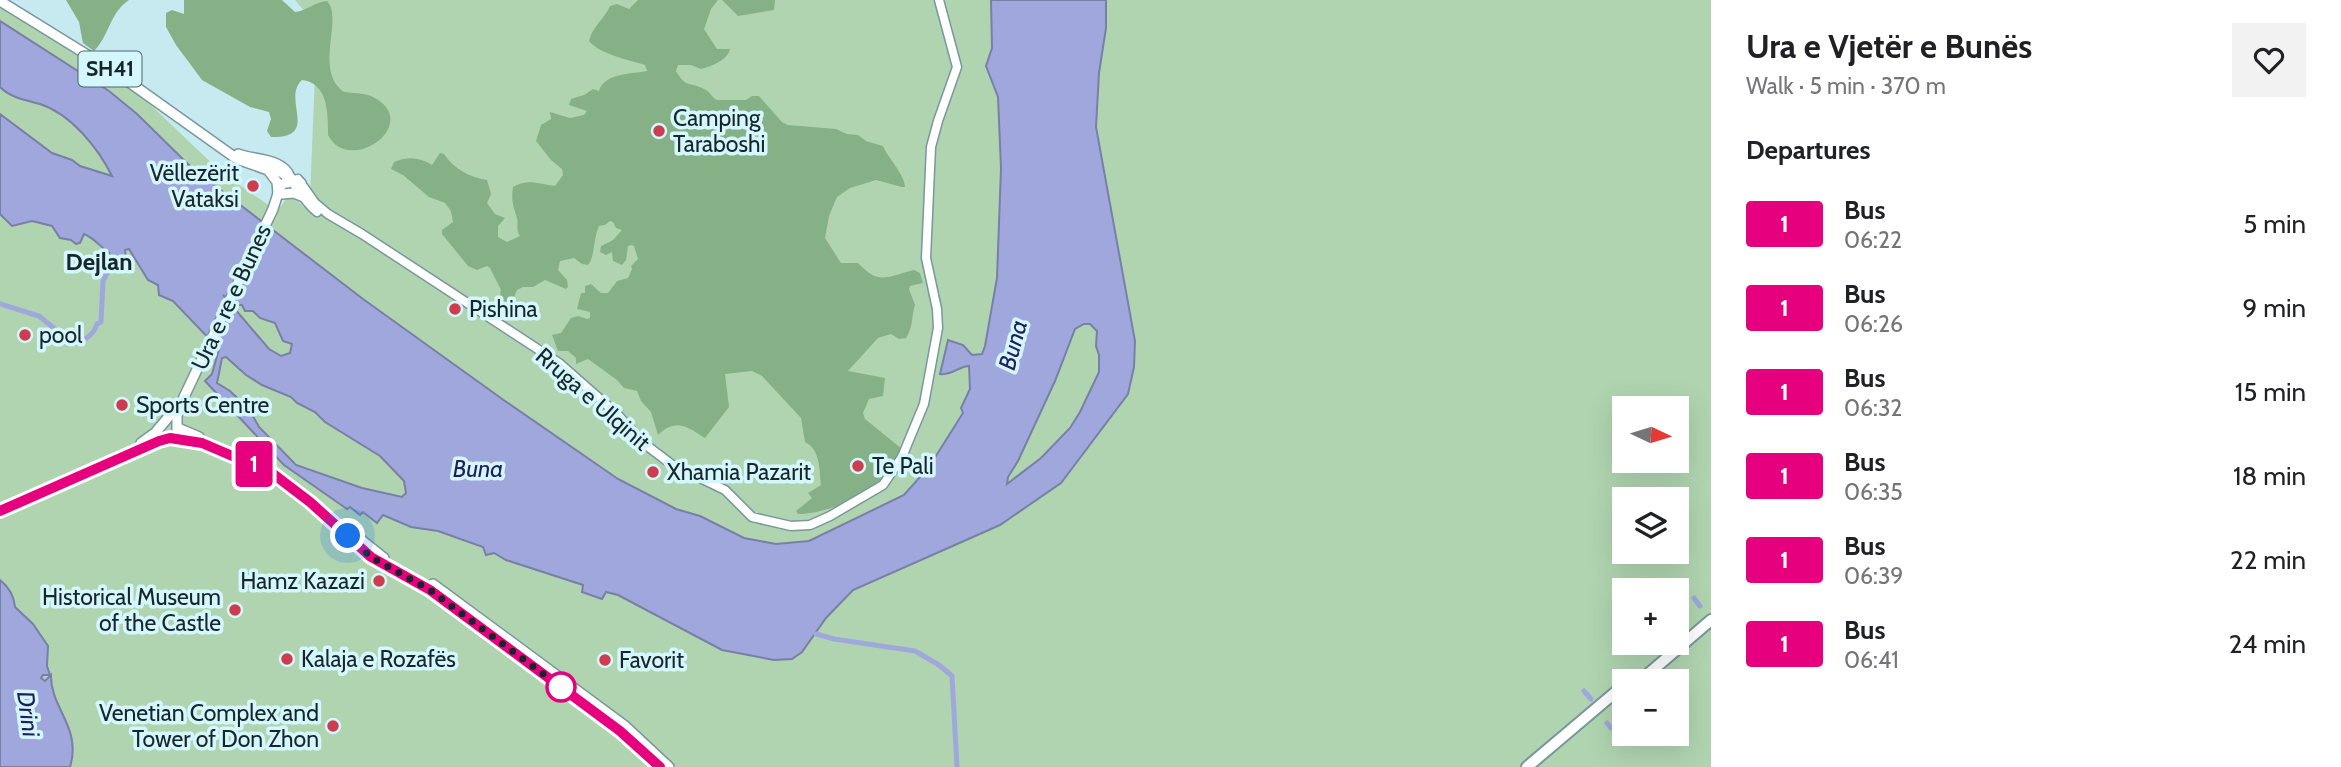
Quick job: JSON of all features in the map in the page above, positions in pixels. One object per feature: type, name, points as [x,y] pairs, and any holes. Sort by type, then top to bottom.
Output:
[{"type":"highway","points":[[1689,629],[1711,611]]},
{"type":"highway","points":[[1654,669],[1711,620]]},
{"type":"highway","points":[[1644,669],[1659,655]]},
{"type":"highway","points":[[1527,767],[1612,695]]},
{"type":"highway","points":[[1538,767],[1612,705]]},
{"type":"main road","name":"Rruga e Ulqinit","points":[[301,183],[317,206],[559,363],[617,414],[642,442],[671,464],[725,490],[752,517],[772,523],[799,526],[822,521],[883,485],[896,467],[924,404],[938,328],[937,309],[926,258],[931,147],[957,67],[939,0]]},
{"type":"main road","name":"Rruga e Ulqinit","points":[[0,1],[114,72],[237,159],[288,174]]},
{"type":"main road","name":"Rruga e Ulqinit","points":[[216,143],[244,156],[272,163],[288,174],[317,212],[339,221]]},
{"type":"main road","points":[[262,167],[273,175],[280,194],[294,192],[304,197]]},
{"type":"main road","points":[[288,174],[301,183]]},
{"type":"main road","name":"Ura e re e Bunes","points":[[184,397],[288,174]]},
{"type":"main road","points":[[0,510],[15,499],[145,441],[184,397]]},
{"type":"main road","points":[[0,510],[141,447],[177,434],[177,416],[184,397]]},
{"type":"main road","points":[[163,423],[173,421],[185,433],[219,443],[275,468],[318,500],[379,555],[423,582],[624,725],[669,767]]},
{"type":"main road","points":[[163,423],[160,433],[169,438],[212,446],[272,473],[310,502],[371,557],[423,582],[620,731],[660,767]]},
{"type":"green space","points":[[0,0],[136,91],[221,172],[277,211],[287,198],[295,198],[304,207],[310,197],[317,26],[295,0],[1711,0],[1711,767],[34,767],[0,626]]},
{"type":"green space","points":[[66,0],[129,0],[118,11],[94,51],[83,43],[79,22]]},
{"type":"green space","points":[[184,0],[282,0],[295,12],[327,1],[332,19],[329,58],[335,83],[344,92],[371,96],[386,107],[390,119],[387,131],[378,141],[365,148],[351,150],[338,146],[328,135],[327,110],[322,94],[311,82],[302,80],[295,97],[297,124],[294,131],[286,136],[271,137],[267,131],[271,119],[269,112],[250,107],[202,80],[176,45],[166,27],[166,13],[172,10],[184,14]]},
{"type":"green space","points":[[638,0],[718,0],[711,9],[704,29],[717,49],[730,49],[729,53],[719,62],[701,69],[691,65],[678,65],[676,71],[683,80],[706,90],[717,100],[746,100],[759,96],[782,122],[788,125],[836,129],[883,146],[902,177],[905,187],[876,180],[850,188],[837,197],[829,216],[825,238],[841,263],[858,263],[878,277],[914,270],[920,273],[923,283],[910,286],[909,289],[915,305],[906,338],[899,339],[891,334],[878,338],[848,371],[885,378],[883,396],[869,399],[863,413],[865,419],[902,449],[886,479],[876,488],[855,499],[818,512],[798,514],[796,511],[812,498],[808,493],[821,485],[817,455],[805,442],[801,418],[762,376],[752,371],[725,374],[729,407],[705,438],[676,425],[658,435],[651,412],[641,401],[637,391],[624,388],[588,359],[576,364],[576,358],[568,351],[558,351],[552,335],[561,333],[571,318],[590,318],[590,312],[577,309],[581,293],[585,293],[585,286],[591,284],[601,293],[608,293],[617,281],[628,278],[631,266],[638,259],[634,246],[631,245],[628,246],[626,260],[622,265],[613,261],[612,252],[606,255],[600,252],[601,246],[613,240],[622,230],[616,228],[613,222],[599,226],[588,265],[574,258],[560,261],[558,270],[567,280],[566,289],[545,280],[533,287],[517,290],[512,302],[507,305],[499,301],[501,290],[490,268],[487,266],[477,270],[468,266],[442,234],[442,230],[453,222],[451,211],[445,203],[429,197],[403,175],[391,169],[394,162],[409,158],[423,160],[432,165],[440,153],[444,154],[462,172],[487,180],[491,194],[487,203],[495,214],[505,218],[498,226],[498,237],[507,242],[520,236],[512,195],[513,187],[529,182],[555,186],[563,175],[562,169],[536,141],[541,125],[551,119],[550,112],[570,118],[584,115],[587,111],[569,105],[571,99],[593,89],[599,91],[606,81],[612,78],[647,71],[645,65],[607,53],[589,41],[610,6],[617,4],[629,9]]},
{"type":"green space","points":[[722,0],[775,0],[774,10],[738,16]]},
{"type":"water","name":"Buna","points":[[991,0],[1106,0],[1106,28],[1099,73],[1096,127],[1135,341],[1134,367],[1128,394],[1061,483],[1000,525],[853,590],[826,618],[802,652],[792,659],[774,660],[722,650],[618,595],[606,592],[602,599],[582,592],[583,585],[506,560],[494,553],[486,555],[483,547],[438,531],[411,527],[383,515],[377,523],[363,512],[360,515],[350,507],[347,509],[284,465],[205,381],[212,374],[219,349],[173,301],[159,295],[158,285],[148,280],[129,249],[125,250],[126,257],[119,257],[84,234],[80,243],[76,244],[60,238],[52,226],[32,221],[12,226],[0,214],[0,114],[52,153],[80,166],[112,176],[99,154],[73,124],[51,109],[14,96],[0,87],[0,21],[109,91],[137,114],[192,168],[363,299],[618,479],[676,509],[700,516],[744,538],[776,544],[809,541],[904,495],[929,467],[963,413],[961,408],[970,389],[969,366],[948,374],[940,374],[948,340],[963,345],[972,355],[982,354],[997,278],[1001,168],[998,97],[986,66],[992,48]],"holes":[[[223,295],[235,305],[242,305],[245,311],[253,311],[260,318],[275,323],[283,341],[292,344],[290,353],[281,356],[269,349]],[[1090,324],[1097,331],[1099,372],[1070,428],[1041,458],[1007,484],[1055,381],[1075,329]],[[226,357],[262,385],[291,397],[380,456],[404,481],[406,493],[402,497],[362,488],[296,465],[259,427],[249,409],[217,383],[222,358]]]},
{"type":"water","name":"Drini","points":[[0,580],[10,592],[15,607],[33,624],[48,646],[47,666],[50,675],[43,675],[41,678],[45,681],[51,675],[55,698],[69,729],[73,753],[70,767],[0,767]]},
{"type":"waterway","points":[[0,304],[39,316],[55,329],[67,344],[81,341],[101,322],[103,281],[111,265],[112,255]]},
{"type":"waterway","points":[[1694,598],[1700,606]]},
{"type":"waterway","points":[[816,634],[915,651],[952,676],[957,767]]},
{"type":"waterway","points":[[1584,691],[1591,699]]},
{"type":"waterway","points":[[1607,723],[1611,728]]},
{"type":"bus line","name":"1","points":[[0,511],[141,447],[167,438],[212,446],[272,473],[335,523],[371,557],[430,590],[620,731],[660,767]]},
{"type":"place","name":"Camping Taraboshi","points":[[659,131]]},
{"type":"place","name":"Vëllezërit Vataksi","points":[[253,186]]},
{"type":"place","name":"Pishina","points":[[455,309]]},
{"type":"place","name":"pool","points":[[25,335]]},
{"type":"place","name":"Sports Centre","points":[[122,405]]},
{"type":"place","name":"Te Pali","points":[[858,466]]},
{"type":"place","name":"Xhamia Pazarit","points":[[653,472]]},
{"type":"place","name":"Hamz Kazazi","points":[[379,581]]},
{"type":"place","name":"Historical Museum of the Castle","points":[[235,610]]},
{"type":"place","name":"Kalaja e Rozafës","points":[[287,659]]},
{"type":"place","name":"Favorit","points":[[605,660]]},
{"type":"place","name":"Venetian Complex and Tower of Don Zhon","points":[[333,726]]},
{"type":"district","name":"Dejlan","points":[[99,262]]},
{"type":"route","points":[[348,536],[371,557],[430,590],[561,687]]}]
